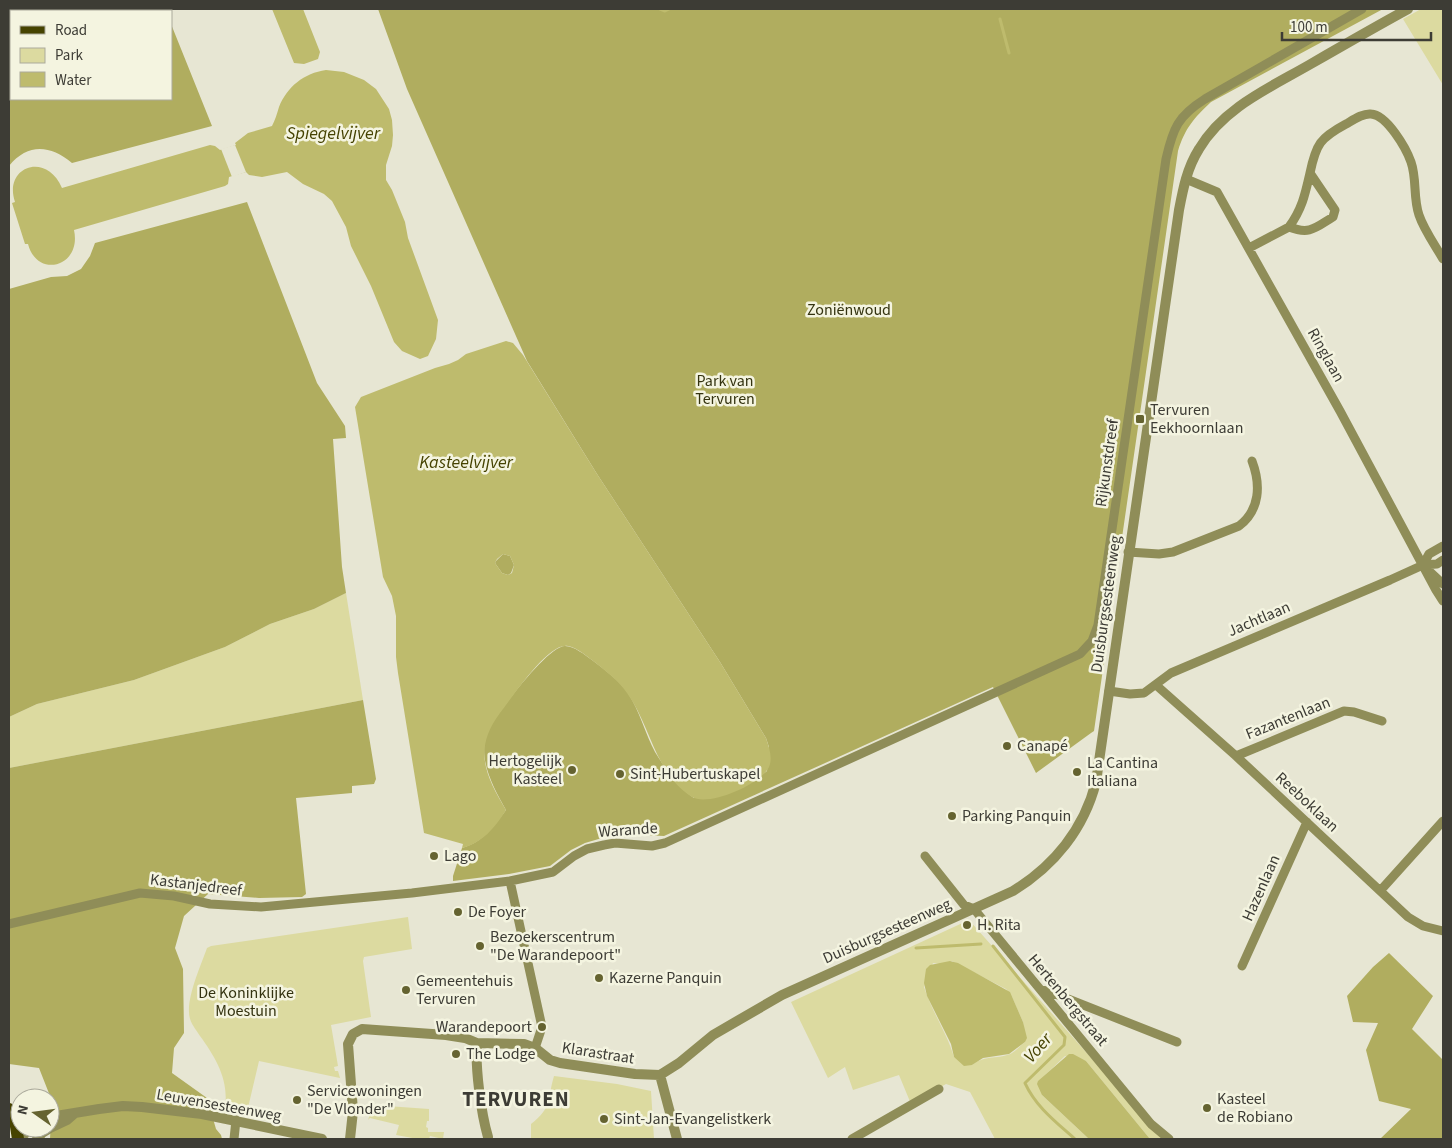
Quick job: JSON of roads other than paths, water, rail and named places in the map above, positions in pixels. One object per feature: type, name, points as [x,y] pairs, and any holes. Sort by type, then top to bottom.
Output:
[{"type":"street","name":"Rijkunstdreef","points":[[810,777],[1047,670],[1080,654],[1092,641],[1098,625],[1166,159],[1175,126],[1189,109],[1362,9]]},
{"type":"street","name":"Duisburgsesteenweg","points":[[660,1075],[679,1063],[708,1037],[754,1010],[793,990],[1000,897],[1028,882],[1058,856],[1072,837],[1085,814],[1095,784],[1177,226],[1186,179],[1199,149],[1212,130],[1247,100],[1408,9]]},
{"type":"street","points":[[1249,248],[1289,227],[1298,215],[1304,202],[1313,157],[1319,143],[1329,133],[1361,116],[1370,114],[1378,116],[1395,132],[1411,162],[1419,216],[1443,259]]},
{"type":"street","points":[[1289,227],[1300,231],[1312,230],[1333,217],[1335,210],[1310,174]]},
{"type":"street","name":"Ringlaan","points":[[1186,179],[1217,192],[1340,411],[1443,601]]},
{"type":"street","points":[[1128,552],[1159,554],[1173,552],[1239,526],[1246,521],[1257,499],[1257,478],[1252,461]]},
{"type":"street","name":"Jachtlaan","points":[[1423,564],[1429,554],[1443,546]]},
{"type":"street","name":"Jachtlaan","points":[[1109,691],[1130,694],[1144,693],[1171,673],[1390,580],[1423,564],[1437,564],[1443,560]]},
{"type":"street","name":"Ringlaan","points":[[1423,564],[1443,584]]},
{"type":"street","name":"Reeboklaan","points":[[1156,685],[1236,756],[1408,917],[1423,926],[1443,931]]},
{"type":"street","name":"Fazantenlaan","points":[[1236,756],[1344,712],[1354,712],[1382,721]]},
{"type":"street","name":"Warande","points":[[412,892],[510,880],[553,872],[587,849],[604,845],[615,843],[652,846],[665,843],[810,777]]},
{"type":"street","points":[[1380,891],[1443,821]]},
{"type":"street","name":"Hazenlaan","points":[[1242,966],[1307,822]]},
{"type":"street","name":"Hertenbergstraat","points":[[926,856],[964,905],[974,909],[1151,1124],[1168,1139]]},
{"type":"street","points":[[510,880],[542,1027],[535,1048]]},
{"type":"street","name":"Kastanjedreef","points":[[9,924],[140,893],[174,896],[210,904],[261,907],[412,892]]},
{"type":"street","points":[[1040,989],[1177,1042]]},
{"type":"street","name":"Klarastraat","points":[[350,1139],[353,1112],[348,1048],[351,1037],[359,1030],[459,1037],[477,1043],[515,1043],[535,1048],[548,1059],[560,1063],[635,1074],[660,1075]]},
{"type":"street","points":[[477,1043],[484,1124],[488,1138]]},
{"type":"street","points":[[660,1075],[677,1139]]},
{"type":"street","points":[[852,1139],[939,1089]]},
{"type":"street","name":"Leuvensesteenweg","points":[[60,1115],[123,1106],[142,1107],[185,1111],[236,1120],[322,1139]]},
{"type":"street","points":[[60,1124],[76,1113]]},
{"type":"street","points":[[234,1139],[236,1120]]},
{"type":"water","points":[[272,9],[303,9],[320,52],[318,59],[304,64],[294,63]]},
{"type":"water","name":"Spiegelvijver","points":[[326,70],[344,72],[364,80],[376,89],[389,109],[393,135],[392,146],[386,165],[386,180],[405,222],[408,238],[438,320],[436,339],[428,356],[420,359],[402,351],[394,342],[371,286],[351,246],[346,227],[332,201],[324,194],[303,184],[287,172],[262,177],[249,175],[246,172],[229,177],[228,184],[225,186],[74,230],[75,243],[71,253],[65,260],[57,264],[49,265],[40,262],[33,255],[28,244],[25,244],[12,203],[15,202],[13,190],[15,180],[20,172],[28,168],[37,167],[46,170],[55,177],[62,188],[210,145],[220,150],[236,145],[235,143],[248,133],[272,126],[282,100],[297,82],[310,74]]},
{"type":"water","name":"Kasteelvijver","points":[[506,341],[513,343],[523,355],[597,474],[720,662],[766,738],[771,760],[769,767],[764,774],[746,787],[710,799],[692,797],[670,776],[635,706],[613,677],[587,656],[572,647],[560,647],[541,661],[531,672],[500,713],[487,738],[484,750],[485,762],[492,785],[506,810],[497,823],[482,839],[462,848],[463,844],[424,833],[398,673],[396,616],[392,596],[383,577],[355,407],[361,397],[449,364],[466,354]],"holes":[[[503,554],[510,556],[514,565],[512,573],[508,575],[502,573],[495,563]]]},
{"type":"water","points":[[950,961],[958,963],[1010,992],[1023,1022],[1027,1038],[1025,1042],[1009,1054],[983,1058],[972,1065],[964,1066],[954,1057],[951,1044],[927,996],[924,983],[926,969],[930,965]]},
{"type":"water","points":[[1069,1054],[1073,1054],[1086,1061],[1150,1139],[1089,1139],[1042,1095],[1037,1084],[1038,1081]]},
{"type":"waterway","points":[[660,9],[665,11],[669,9]]},
{"type":"waterway","points":[[1000,19],[1009,53]]},
{"type":"waterway","name":"Voer","points":[[916,948],[981,944]]},
{"type":"waterway","name":"Voer","points":[[993,946],[1065,1037],[1064,1045],[1025,1083],[1041,1107],[1075,1139]]},
{"type":"place","name":"Tervuren Eekhoornlaan","points":[[1140,419]]},
{"type":"place","name":"Canapé","points":[[1007,746]]},
{"type":"place","name":"Hertogelijk Kasteel","points":[[572,770]]},
{"type":"place","name":"La Cantina Italiana","points":[[1077,772]]},
{"type":"place","name":"Sint-Hubertuskapel","points":[[620,774]]},
{"type":"place","name":"Parking Panquin","points":[[952,816]]},
{"type":"place","name":"Lago","points":[[434,856]]},
{"type":"place","name":"De Foyer","points":[[458,912]]},
{"type":"place","name":"H. Rita","points":[[967,925]]},
{"type":"place","name":"Bezoekerscentrum \"De Warandepoort\"","points":[[480,946]]},
{"type":"place","name":"Kazerne Panquin","points":[[599,978]]},
{"type":"place","name":"Gemeentehuis Tervuren","points":[[406,990]]},
{"type":"place","name":"Warandepoort","points":[[542,1027]]},
{"type":"place","name":"The Lodge","points":[[456,1054]]},
{"type":"place","name":"Servicewoningen \"De Vlonder\"","points":[[297,1100]]},
{"type":"place","name":"Kasteel de Robiano","points":[[1207,1108]]},
{"type":"place","name":"Sint-Jan-Evangelistkerk","points":[[604,1119]]},
{"type":"district","name":"TERVUREN","points":[[516,1099]]},
{"type":"park label","name":"Zoniënwoud","points":[[849,310]]},
{"type":"park label","name":"Park van Tervuren","points":[[725,390]]},
{"type":"park label","name":"De Koninklijke Moestuin","points":[[246,1002]]}]
